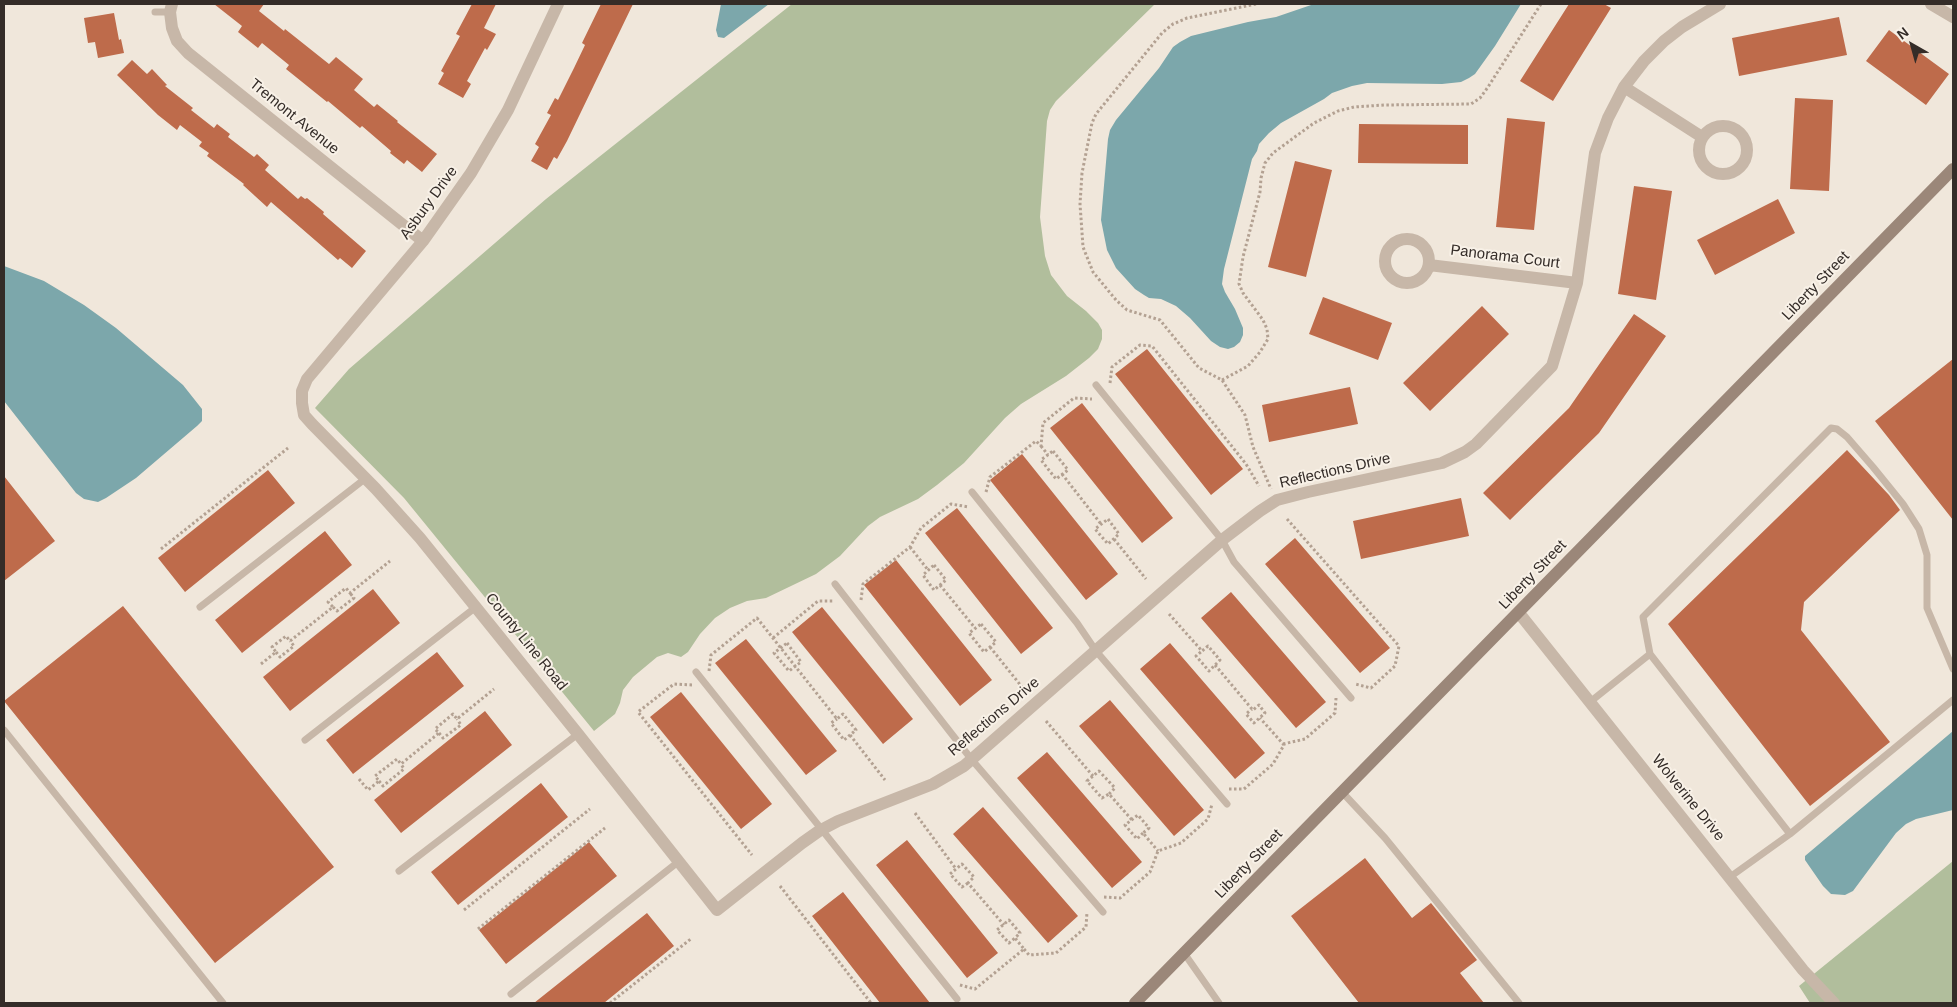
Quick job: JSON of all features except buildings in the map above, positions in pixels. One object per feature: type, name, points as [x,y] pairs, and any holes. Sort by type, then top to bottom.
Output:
[{"type":"street","name":"Asbury Drive","points":[[302,403],[302,390],[308,379],[423,241],[448,208],[488,146],[508,110],[558,4]]},
{"type":"street","name":"Reflections Drive","points":[[717,910],[821,830],[838,821],[933,784],[972,760],[1222,540],[1260,510],[1277,500],[1442,463],[1465,452],[1476,444],[1552,366],[1576,283],[1595,153],[1608,118],[1624,87],[1644,61],[1664,41],[1682,26],[1720,4]]},
{"type":"street","points":[[1931,4],[1953,17]]},
{"type":"street","name":"Tremont Avenue","points":[[171,8],[172,28],[177,41],[188,52],[423,241]]},
{"type":"street","points":[[1624,87],[1702,137]]},
{"type":"street","name":"Liberty Street","points":[[1135,1003],[1953,169]]},
{"type":"street","name":"Panorama Court","points":[[1429,265],[1576,283]]},
{"type":"street","name":"County Line Road","points":[[302,403],[304,415],[366,478],[420,538],[717,910]]},
{"type":"street","name":"Wolverine Drive","points":[[1519,612],[1803,970],[1834,1003]]},
{"type":"lane","points":[[154,12],[171,8]]},
{"type":"lane","points":[[1096,385],[1222,540],[1234,562],[1352,698]]},
{"type":"lane","points":[[1790,834],[1650,654],[1643,617],[1831,428],[1838,429],[1873,467],[1919,529],[1927,555],[1927,608],[1953,669]]},
{"type":"lane","points":[[200,608],[366,478]]},
{"type":"lane","points":[[972,492],[1077,623],[1096,651],[1227,804]]},
{"type":"lane","points":[[836,584],[972,760],[1103,912]]},
{"type":"lane","points":[[305,740],[476,607]]},
{"type":"lane","points":[[1590,702],[1650,654]]},
{"type":"lane","points":[[696,672],[957,999]]},
{"type":"lane","points":[[1730,877],[1790,834],[1953,700]]},
{"type":"lane","points":[[4,730],[223,1003]]},
{"type":"lane","points":[[399,871],[578,734]]},
{"type":"lane","points":[[1342,792],[1385,838],[1519,1003]]},
{"type":"lane","points":[[512,994],[678,862]]},
{"type":"lane","points":[[1184,953],[1219,1003]]},
{"type":"path","points":[[1256,4],[1187,18],[1173,24],[1162,33],[1096,114],[1088,137],[1082,173],[1080,204],[1083,247],[1093,272],[1116,300],[1127,310],[1160,320],[1199,368],[1222,380],[1245,416],[1253,447],[1277,500]]},
{"type":"path","points":[[1222,380],[1248,366],[1268,339],[1267,329],[1263,320],[1243,293],[1239,284],[1243,257],[1260,192],[1261,178],[1265,163],[1273,153],[1314,123],[1338,111],[1354,107],[1472,104],[1480,98],[1488,87],[1541,4]]},
{"type":"path","points":[[1041,446],[1043,422],[1074,398],[1096,399],[1109,389],[1112,368],[1140,345],[1152,346],[1246,464],[1259,486]]},
{"type":"path","points":[[860,603],[863,584],[910,547],[921,528],[951,504],[973,507],[985,494],[990,477],[1036,441],[1048,455]]},
{"type":"path","points":[[161,549],[288,448]]},
{"type":"path","points":[[1053,450],[1068,470],[1062,474],[1056,479],[1041,460],[1053,450]]},
{"type":"path","points":[[1062,474],[1102,524]]},
{"type":"path","points":[[1108,519],[1119,534],[1114,539],[1108,544],[1096,528],[1108,519]]},
{"type":"path","points":[[1283,744],[1304,739],[1335,712],[1336,693],[1349,682],[1371,688],[1396,666],[1400,646],[1287,519]]},
{"type":"path","points":[[1114,539],[1146,579]]},
{"type":"path","points":[[910,547],[928,570]]},
{"type":"path","points":[[350,593],[390,561]]},
{"type":"path","points":[[934,565],[946,580],[934,590],[923,575],[928,570],[934,565]]},
{"type":"path","points":[[940,585],[975,628]]},
{"type":"path","points":[[346,588],[350,593],[354,598],[337,611],[328,602],[346,588]]},
{"type":"path","points":[[772,638],[818,601],[836,601]]},
{"type":"path","points":[[290,641],[333,607]]},
{"type":"path","points":[[1169,614],[1202,651]]},
{"type":"path","points":[[981,624],[996,642],[990,647],[984,652],[969,633],[981,624]]},
{"type":"path","points":[[286,636],[290,641],[294,646],[280,657],[272,647],[286,636]]},
{"type":"path","points":[[787,643],[801,662],[789,671],[774,653],[787,643]]},
{"type":"path","points":[[1208,646],[1220,660],[1209,671],[1196,656],[1202,651],[1208,646]]},
{"type":"path","points":[[990,647],[1022,687]]},
{"type":"path","points":[[261,664],[276,652]]},
{"type":"path","points":[[1215,665],[1252,709]]},
{"type":"path","points":[[457,719],[494,689]]},
{"type":"path","points":[[1259,705],[1265,713],[1254,723],[1246,714],[1252,709],[1259,705]]},
{"type":"path","points":[[453,714],[457,719],[461,725],[443,738],[435,729],[453,714]]},
{"type":"path","points":[[1260,718],[1283,744]]},
{"type":"path","points":[[1046,721],[1093,776]]},
{"type":"path","points":[[401,764],[439,734]]},
{"type":"path","points":[[850,735],[885,780]]},
{"type":"path","points":[[1015,938],[1029,955],[1056,953],[1086,927],[1088,906],[1100,896],[1120,898],[1150,872],[1158,851],[1181,842],[1208,819],[1213,797],[1223,789],[1244,789],[1273,764],[1283,744]]},
{"type":"path","points":[[397,759],[401,764],[404,769],[383,786],[375,776],[397,759]]},
{"type":"path","points":[[1099,771],[1114,788],[1109,794],[1102,798],[1087,781],[1099,771]]},
{"type":"path","points":[[359,779],[368,790],[379,781]]},
{"type":"path","points":[[1109,794],[1132,820]]},
{"type":"path","points":[[464,910],[590,809]]},
{"type":"path","points":[[915,813],[956,869]]},
{"type":"path","points":[[1138,815],[1150,828],[1143,833],[1137,839],[1125,825],[1138,815]]},
{"type":"path","points":[[478,929],[605,828]]},
{"type":"path","points":[[1143,833],[1158,851]]},
{"type":"path","points":[[962,864],[974,877],[968,883],[962,888],[950,874],[962,864]]},
{"type":"path","points":[[968,883],[1004,924]]},
{"type":"path","points":[[780,886],[871,1003]]},
{"type":"path","points":[[1009,920],[1020,933],[1015,938],[1009,943],[997,930],[1009,920]]},
{"type":"path","points":[[610,1003],[692,938]]},
{"type":"path","points":[[950,991],[957,985],[975,989],[1024,949]]},
{"type":"green space","points":[[792,4],[1155,4],[1056,101],[1050,110],[1047,121],[1040,217],[1045,256],[1051,275],[1067,296],[1098,323],[1102,330],[1102,339],[1098,349],[1089,358],[1066,376],[1021,404],[1005,418],[964,463],[918,499],[880,517],[868,526],[840,556],[816,574],[766,598],[747,601],[730,608],[715,618],[700,634],[688,652],[681,657],[668,653],[657,657],[633,677],[623,690],[615,714],[594,731],[404,498],[315,408],[349,369],[546,199]]},
{"type":"green space","points":[[1953,861],[1953,1003],[1810,1003],[1799,986]]},
{"type":"water","points":[[721,4],[769,4],[724,38],[718,37],[716,30]]},
{"type":"water","points":[[1314,4],[1521,4],[1495,46],[1475,74],[1469,78],[1461,82],[1442,84],[1367,83],[1352,86],[1332,93],[1281,123],[1259,144],[1252,159],[1224,269],[1222,284],[1243,328],[1243,335],[1240,342],[1234,347],[1228,349],[1220,347],[1211,341],[1176,306],[1161,299],[1149,298],[1144,295],[1135,289],[1116,268],[1107,250],[1101,220],[1110,130],[1159,68],[1173,47],[1180,42],[1191,36],[1276,17]]},
{"type":"water","points":[[4,266],[44,281],[84,305],[116,328],[183,385],[202,409],[202,421],[197,426],[136,478],[98,502],[84,499],[76,493],[4,401]]},
{"type":"water","points":[[1953,731],[1953,810],[1916,819],[1906,824],[1896,833],[1853,891],[1845,895],[1831,894],[1805,860],[1805,856]]}]
